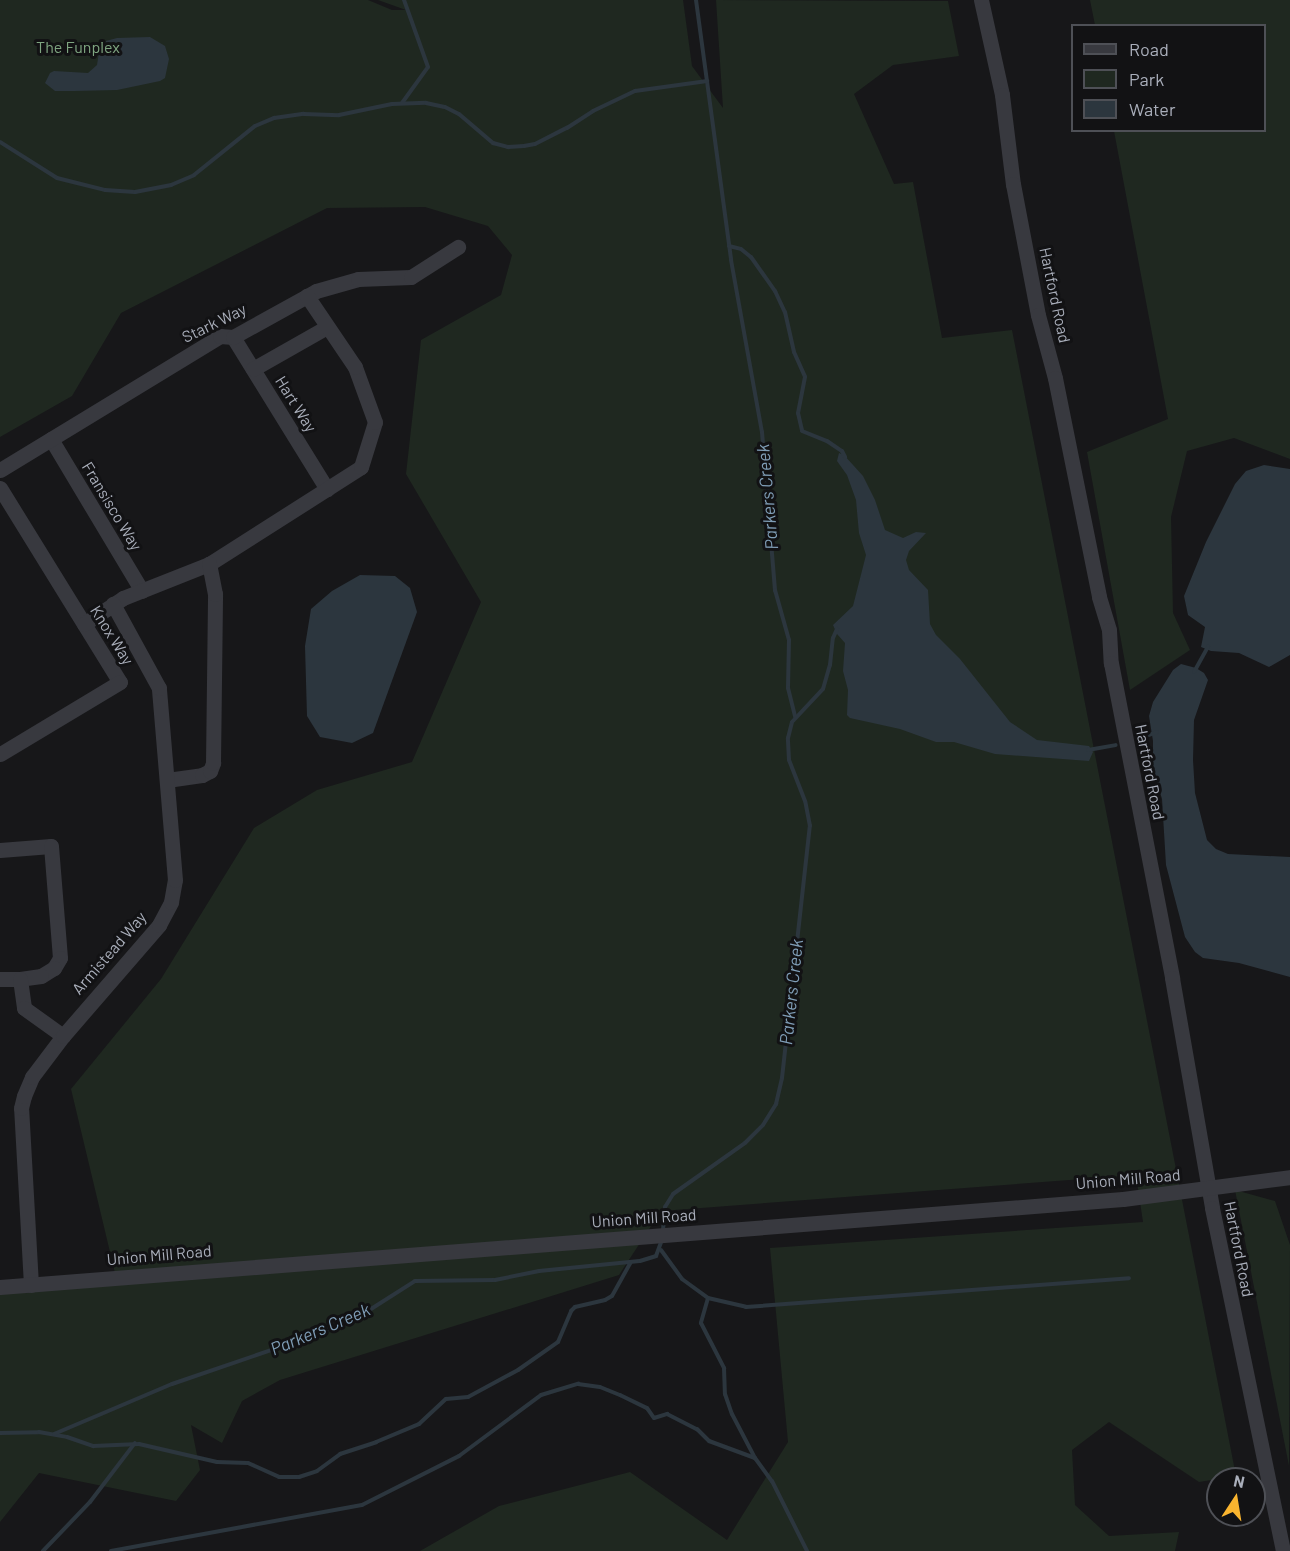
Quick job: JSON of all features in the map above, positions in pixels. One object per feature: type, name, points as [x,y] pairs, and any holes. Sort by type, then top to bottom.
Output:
[{"type":"street","name":"Hartford Road","points":[[981,0],[1002,95],[1013,184],[1038,315],[1056,378],[1099,597],[1109,630],[1111,663],[1175,994],[1209,1189],[1283,1551]]},
{"type":"street","name":"Stark Way","points":[[0,470],[220,336],[233,337],[307,296],[358,279],[411,277],[458,247]]},
{"type":"street","points":[[84,624],[113,604],[209,564],[361,466],[375,422],[355,367],[307,296]]},
{"type":"street","points":[[253,369],[327,327]]},
{"type":"street","name":"Hart Way","points":[[233,337],[327,489]]},
{"type":"street","name":"Fransisco Way","points":[[51,439],[142,591]]},
{"type":"street","name":"Knox Way","points":[[0,488],[120,682],[0,754]]},
{"type":"street","points":[[167,780],[202,775],[210,771],[213,763],[215,594],[209,564]]},
{"type":"street","name":"Armistead Way","points":[[31,1285],[21,1108],[32,1077],[63,1036],[159,925],[171,902],[175,880],[159,688],[113,604]]},
{"type":"street","points":[[0,850],[51,846],[60,958],[54,968],[41,976],[0,980]]},
{"type":"street","points":[[20,979],[24,1008],[63,1036]]},
{"type":"street","name":"Union Mill Road","points":[[0,1287],[1079,1203],[1209,1189],[1290,1177]]},
{"type":"green space","name":"The Funplex","points":[[0,0],[368,0],[392,10],[406,10],[378,0],[683,0],[692,66],[723,108],[716,0],[948,1],[959,56],[893,65],[854,94],[894,184],[913,182],[942,338],[1012,330],[1234,1467],[1206,1467],[1206,1481],[1199,1482],[1109,1422],[1072,1450],[1075,1505],[1109,1536],[1179,1532],[1175,1551],[420,1551],[499,1506],[630,1472],[727,1540],[788,1442],[770,1248],[1143,1222],[1136,1175],[661,1211],[619,1275],[280,1380],[242,1401],[222,1443],[191,1425],[200,1470],[176,1501],[39,1473],[0,1522],[0,1287],[116,1277],[71,1089],[161,979],[254,828],[317,790],[412,762],[481,602],[406,474],[421,340],[501,295],[512,255],[488,226],[425,207],[327,208],[121,313],[72,396],[0,437]]},
{"type":"green space","points":[[1090,0],[1290,0],[1290,459],[1234,438],[1187,451],[1171,517],[1173,613],[1190,650],[1130,690],[1087,452],[1168,419],[1114,132],[1266,132],[1266,24],[1095,24]]},
{"type":"green space","points":[[1235,1190],[1275,1201],[1290,1245],[1289,1466]]},
{"type":"water","points":[[150,37],[165,46],[169,59],[165,78],[160,81],[117,90],[74,91],[55,91],[45,83],[50,73],[54,71],[88,73],[97,65],[99,52],[106,41],[117,38]]},
{"type":"water","points":[[839,453],[844,455],[863,476],[875,500],[885,530],[903,538],[916,532],[926,533],[909,551],[906,560],[909,570],[928,590],[930,624],[936,635],[960,659],[1010,722],[1037,740],[1089,746],[1093,752],[1089,761],[995,754],[954,742],[936,742],[900,729],[850,718],[847,715],[848,690],[843,671],[845,643],[833,625],[853,606],[866,555],[859,533],[856,500],[847,475],[837,461]]},
{"type":"water","points":[[1264,465],[1290,469],[1290,655],[1269,667],[1239,653],[1211,651],[1201,647],[1205,627],[1188,615],[1184,596],[1206,542],[1235,484],[1246,471]]},
{"type":"water","points":[[360,575],[395,576],[410,588],[417,612],[373,733],[352,743],[320,737],[307,716],[305,646],[311,609],[332,591]]},
{"type":"water","points":[[1181,664],[1196,668],[1204,673],[1208,680],[1194,720],[1193,760],[1195,793],[1207,840],[1216,849],[1228,854],[1290,857],[1290,977],[1239,963],[1203,958],[1195,952],[1185,937],[1166,865],[1162,799],[1153,769],[1153,741],[1149,716],[1153,702],[1173,670]]},
{"type":"waterway","points":[[402,103],[428,67],[404,0]]},
{"type":"waterway","name":"Parkers Creek","points":[[696,0],[731,260],[762,432],[775,590],[789,640],[788,688],[795,717]]},
{"type":"waterway","points":[[0,142],[57,178],[105,190],[135,192],[171,185],[194,175],[255,126],[274,118],[304,114],[339,115],[392,104],[426,103],[445,107],[459,114],[493,143],[508,147],[524,146],[535,144],[567,128],[593,111],[635,91],[707,81]]},
{"type":"waterway","points":[[729,246],[741,249],[751,257],[775,291],[785,312],[794,352],[805,377],[798,413],[802,431],[827,441],[842,451],[845,457]]},
{"type":"waterway","name":"Parkers Creek","points":[[663,1230],[665,1207],[673,1194],[745,1143],[763,1125],[776,1104],[782,1078],[810,826],[805,801],[789,760],[788,738],[792,722],[823,689],[830,665],[833,638],[837,629]]},
{"type":"waterway","points":[[1194,672],[1208,647]]},
{"type":"waterway","points":[[1137,739],[1157,732]]},
{"type":"waterway","points":[[1088,750],[1116,745]]},
{"type":"waterway","name":"Parkers Creek","points":[[54,1434],[172,1384],[315,1335],[360,1316],[415,1281],[495,1280],[539,1271],[640,1261],[656,1256],[663,1237]]},
{"type":"waterway","points":[[661,1250],[682,1279],[708,1298],[746,1307],[1129,1278]]},
{"type":"waterway","points":[[0,1433],[39,1432],[67,1437],[93,1446],[139,1444],[217,1462],[248,1463],[279,1477],[299,1477],[317,1471],[340,1454],[419,1424],[446,1399],[468,1397],[518,1370],[558,1342],[571,1311],[575,1307],[605,1300],[612,1296],[630,1263]]},
{"type":"waterway","points":[[708,1298],[701,1323],[724,1368],[725,1394],[732,1414],[755,1458],[772,1481],[807,1551]]},
{"type":"waterway","points":[[111,1551],[362,1505],[459,1456],[541,1395],[578,1384],[600,1387],[620,1395],[647,1408],[654,1418],[667,1414],[697,1429],[709,1441],[755,1458]]},
{"type":"waterway","points":[[43,1551],[90,1502],[135,1443]]}]
